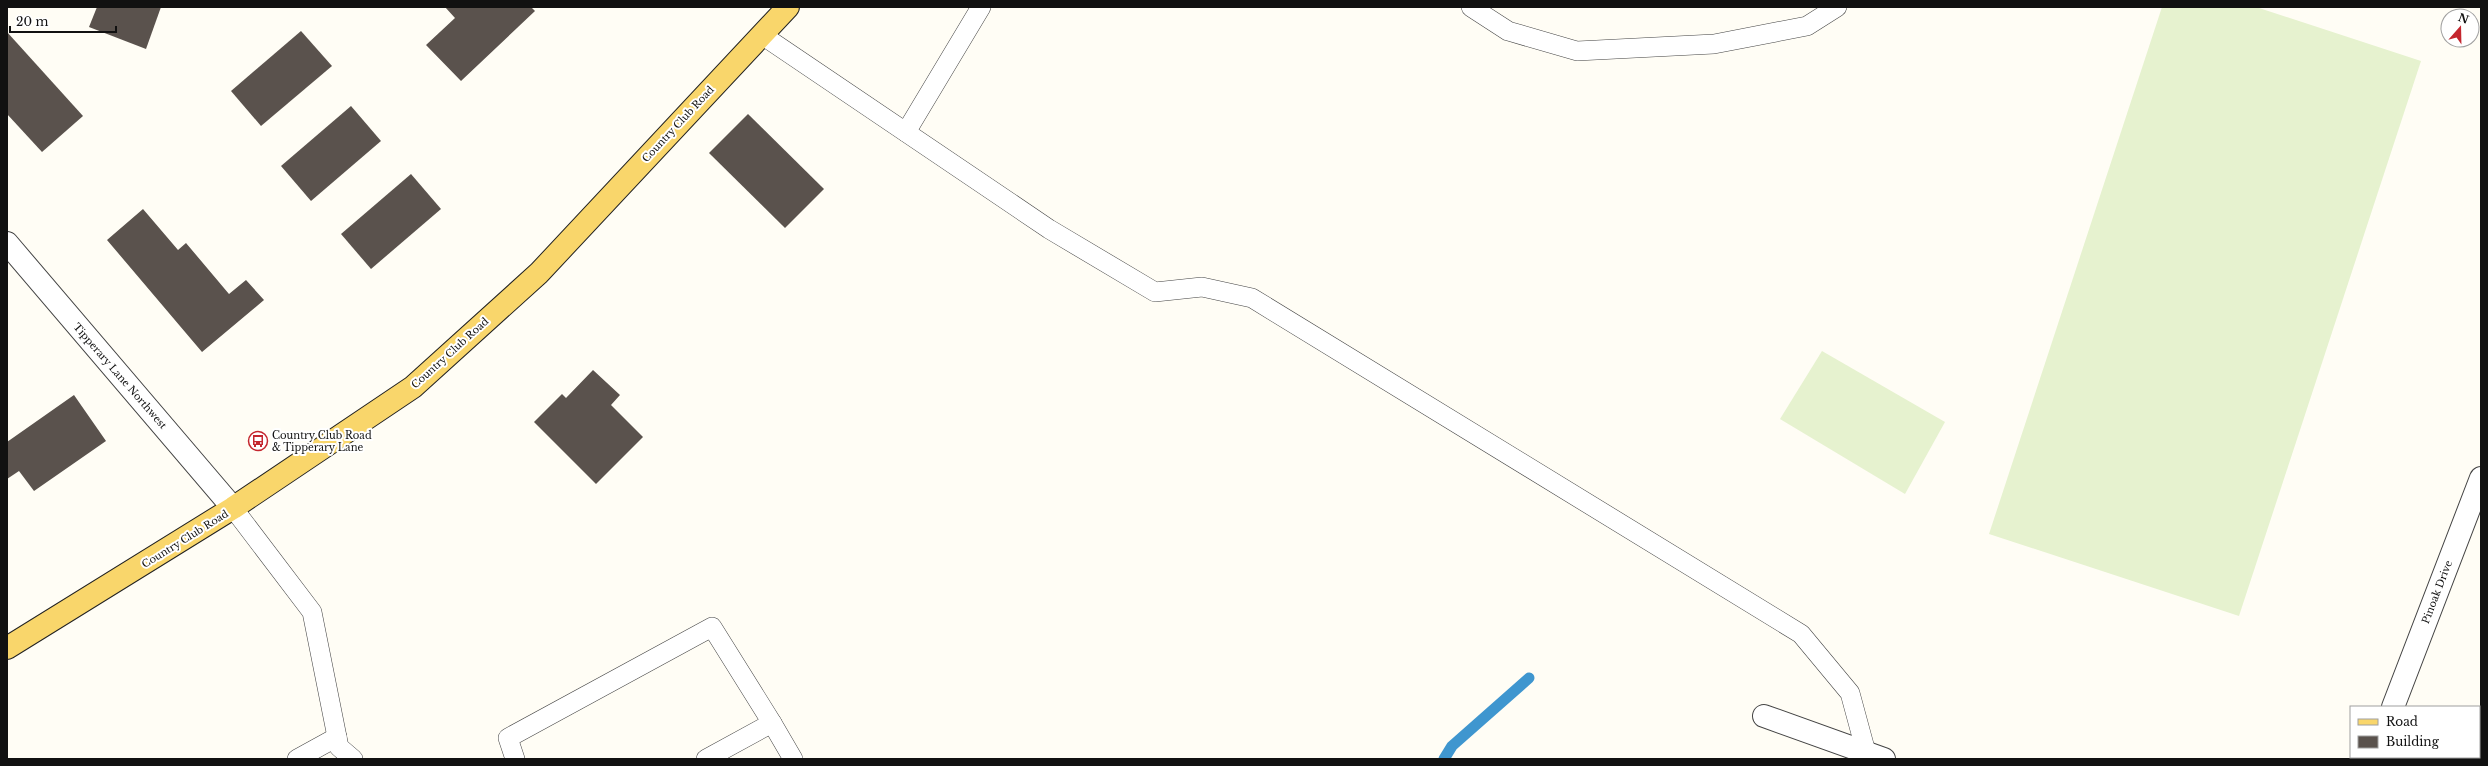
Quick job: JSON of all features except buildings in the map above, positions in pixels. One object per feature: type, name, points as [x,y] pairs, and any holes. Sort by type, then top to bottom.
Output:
[{"type":"main road","name":"Country Club Road","points":[[7,648],[233,508],[413,387],[539,273],[788,7]]},
{"type":"street","name":"Tipperary Lane Northwest","points":[[7,244],[233,508]]},
{"type":"street","name":"Pinoak Drive","points":[[2393,706],[2481,478]]},
{"type":"street","points":[[1764,716],[1875,756]]},
{"type":"lane","points":[[906,132],[981,7]]},
{"type":"lane","points":[[1471,7],[1508,31],[1576,51],[1714,44],[1806,26],[1837,7]]},
{"type":"lane","points":[[762,35],[1049,229],[1155,292],[1202,287],[1252,298],[1801,634],[1850,693],[1875,756]]},
{"type":"lane","points":[[233,508],[312,612],[339,747],[354,759]]},
{"type":"lane","points":[[516,759],[508,738],[712,627],[772,723],[792,759]]},
{"type":"lane","points":[[706,759],[772,723]]},
{"type":"lane","points":[[297,759],[337,738]]},
{"type":"green space","points":[[2162,7],[2256,7],[2421,61],[2239,616],[1989,534]]},
{"type":"green space","points":[[1822,351],[1945,422],[1905,494],[1780,419]]},
{"type":"waterway","points":[[1444,759],[1452,746],[1529,678]]},
{"type":"place","name":"Country Club Road & Tipperary Lane","points":[[258,441]]}]
